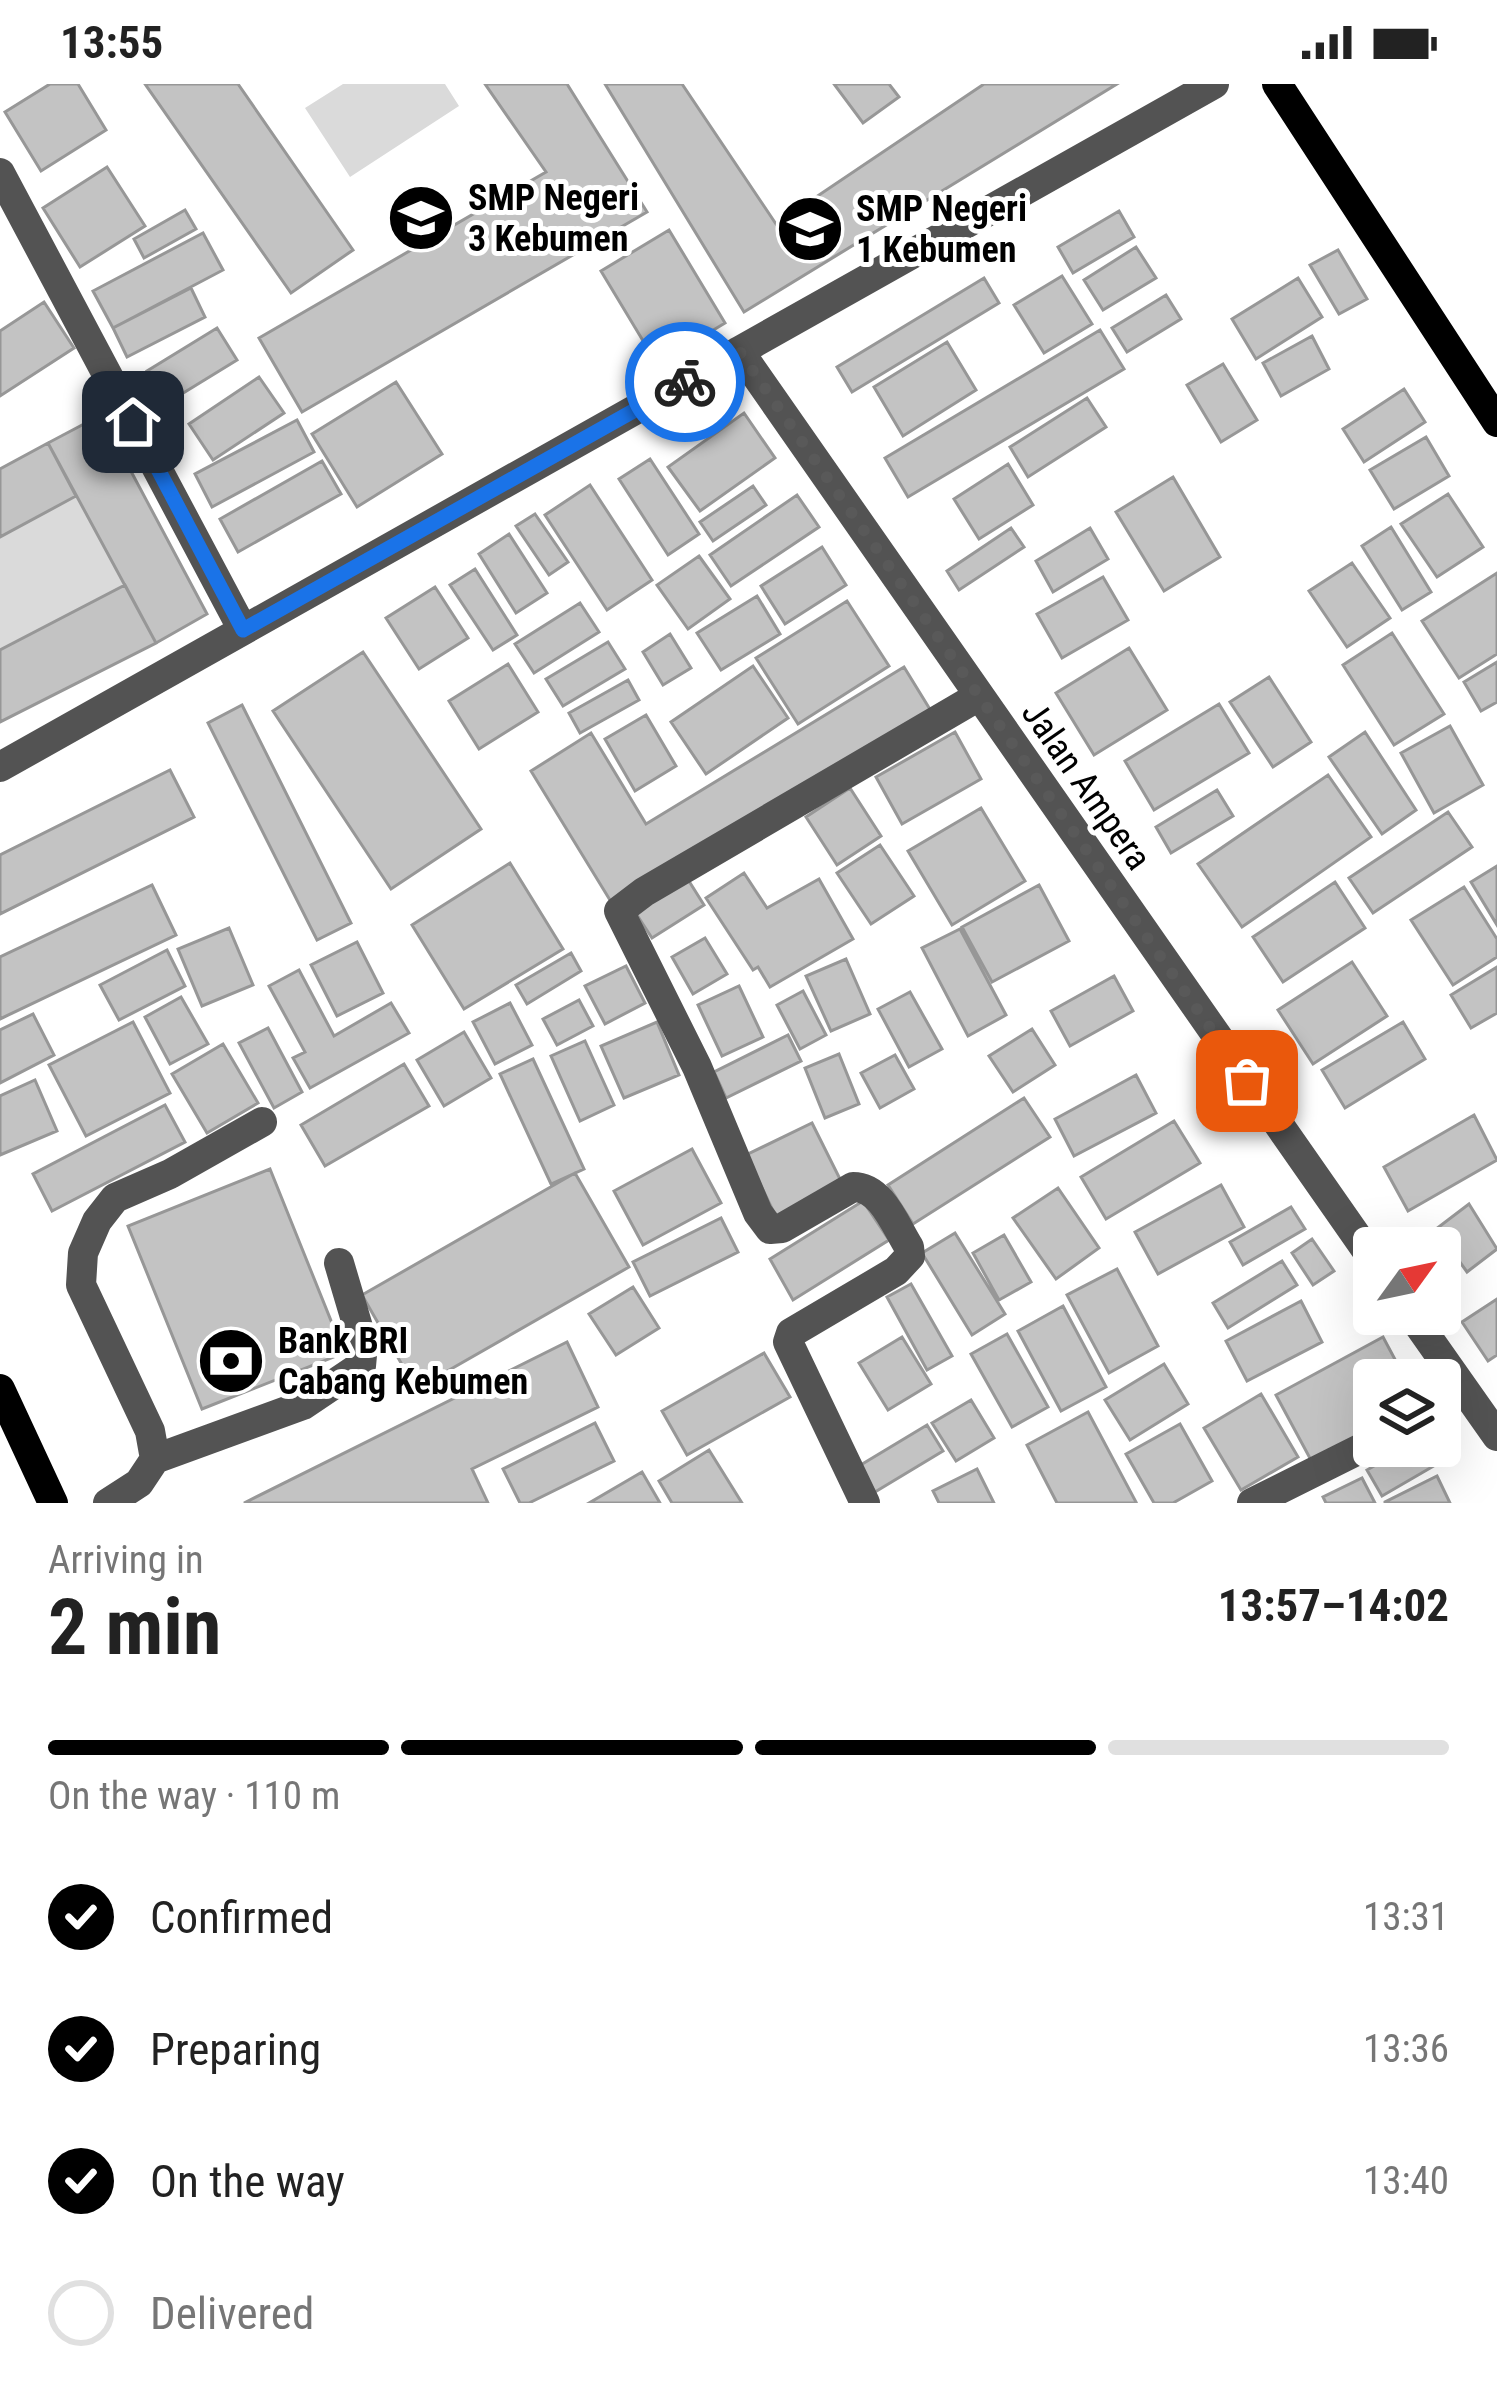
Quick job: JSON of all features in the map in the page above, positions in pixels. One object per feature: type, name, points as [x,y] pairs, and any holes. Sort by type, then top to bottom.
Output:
[{"type":"main road","points":[[1277,84],[1497,422]]},
{"type":"main road","points":[[0,1390],[53,1503]]},
{"type":"street","points":[[0,767],[1214,84]]},
{"type":"street","points":[[0,173],[243,630]]},
{"type":"street","name":"Jalan Ampera","points":[[739,351],[1353,1232]]},
{"type":"street","points":[[865,1503],[788,1342],[791,1334],[896,1271],[910,1256],[909,1247],[878,1198],[862,1186],[782,1228],[770,1228],[758,1213],[680,1030],[620,911],[644,892],[979,696]]},
{"type":"street","points":[[155,1459],[150,1431],[81,1285],[83,1252],[97,1221],[115,1198],[262,1122]]},
{"type":"street","points":[[107,1503],[139,1483],[155,1459],[302,1405],[361,1366],[363,1344],[339,1263]]},
{"type":"street","points":[[1461,1408],[1497,1436]]},
{"type":"street","points":[[1252,1503],[1353,1452]]},
{"type":"shaded area","points":[[343,84],[445,84],[459,106],[350,177],[305,108]]},
{"type":"shaded area","points":[[76,496],[125,585],[0,650],[0,537]]},
{"type":"building","points":[[50,84],[78,84],[106,130],[41,171],[5,112]]},
{"type":"building","points":[[145,84],[238,84],[353,250],[291,293]]},
{"type":"building","points":[[485,84],[567,84],[647,212],[302,412],[259,338],[546,172]]},
{"type":"building","points":[[605,84],[682,84],[776,224],[984,84],[1117,84],[744,312]]},
{"type":"building","points":[[834,84],[889,84],[899,97],[863,123]]},
{"type":"building","points":[[107,167],[145,226],[80,267],[43,208]]},
{"type":"building","points":[[185,210],[196,229],[144,258],[134,239]]},
{"type":"building","points":[[1119,211],[1134,237],[1073,273],[1058,247]]},
{"type":"building","points":[[669,230],[725,323],[657,364],[601,271]]},
{"type":"building","points":[[203,233],[223,270],[113,328],[93,291]]},
{"type":"building","points":[[1136,247],[1156,278],[1103,310],[1084,280]]},
{"type":"building","points":[[1338,250],[1367,299],[1339,314],[1310,265]]},
{"type":"building","points":[[1062,276],[1092,324],[1044,353],[1014,305]]},
{"type":"building","points":[[984,278],[999,303],[852,392],[837,367]]},
{"type":"building","points":[[1298,278],[1322,317],[1256,359],[1232,319]]},
{"type":"building","points":[[191,288],[205,317],[127,357],[113,328]]},
{"type":"building","points":[[1166,295],[1181,319],[1127,352],[1112,328]]},
{"type":"building","points":[[44,302],[74,348],[0,396],[0,331]]},
{"type":"building","points":[[217,328],[237,360],[167,403],[147,371]]},
{"type":"building","points":[[1100,330],[1124,369],[908,497],[885,458]]},
{"type":"building","points":[[1312,336],[1329,369],[1281,396],[1263,363]]},
{"type":"building","points":[[947,342],[976,390],[903,436],[874,387]]},
{"type":"building","points":[[1223,364],[1257,420],[1221,442],[1187,385]]},
{"type":"building","points":[[259,377],[284,413],[213,460],[189,424]]},
{"type":"building","points":[[396,382],[442,454],[357,507],[312,434]]},
{"type":"building","points":[[1404,389],[1425,422],[1364,462],[1343,429]]},
{"type":"building","points":[[1087,398],[1106,427],[1028,477],[1010,447]]},
{"type":"building","points":[[744,413],[775,458],[700,511],[668,467]]},
{"type":"building","points":[[101,415],[207,614],[156,643],[48,443]]},
{"type":"building","points":[[297,420],[314,452],[212,507],[195,474]]},
{"type":"building","points":[[1426,437],[1449,476],[1394,509],[1370,470]]},
{"type":"building","points":[[48,443],[76,496],[0,537],[0,469]]},
{"type":"building","points":[[650,459],[699,534],[668,555],[619,479]]},
{"type":"building","points":[[322,461],[341,494],[238,552],[220,519]]},
{"type":"building","points":[[1008,464],[1033,505],[979,539],[954,499]]},
{"type":"building","points":[[1173,477],[1220,557],[1164,591],[1116,512]]},
{"type":"building","points":[[590,485],[652,580],[607,610],[545,515]]},
{"type":"building","points":[[753,486],[766,505],[713,541],[700,522]]},
{"type":"building","points":[[1448,494],[1483,547],[1437,577],[1401,524]]},
{"type":"building","points":[[797,495],[819,527],[731,586],[710,555]]},
{"type":"building","points":[[535,514],[568,562],[549,575],[516,526]]},
{"type":"building","points":[[1391,527],[1431,592],[1402,610],[1362,546]]},
{"type":"building","points":[[1011,528],[1024,547],[959,590],[947,571]]},
{"type":"building","points":[[1090,528],[1108,559],[1053,592],[1036,561]]},
{"type":"building","points":[[509,534],[547,593],[516,613],[479,554]]},
{"type":"building","points":[[822,547],[846,585],[785,624],[761,586]]},
{"type":"building","points":[[699,556],[730,599],[688,629],[657,585]]},
{"type":"building","points":[[1352,563],[1390,618],[1347,647],[1309,591]]},
{"type":"building","points":[[475,569],[517,635],[493,650],[450,585]]},
{"type":"building","points":[[1497,573],[1497,654],[1459,678],[1422,621]]},
{"type":"building","points":[[1103,577],[1128,620],[1062,658],[1037,614]]},
{"type":"building","points":[[125,585],[156,643],[0,722],[0,650]]},
{"type":"building","points":[[435,587],[468,638],[419,669],[386,618]]},
{"type":"building","points":[[757,596],[780,634],[721,670],[697,633]]},
{"type":"building","points":[[847,601],[889,666],[798,724],[756,658]]},
{"type":"building","points":[[580,603],[599,632],[534,673],[515,644]]},
{"type":"building","points":[[1392,633],[1444,714],[1394,745],[1343,665]]},
{"type":"building","points":[[670,634],[691,668],[663,685],[643,652]]},
{"type":"building","points":[[608,642],[625,669],[563,706],[546,679]]},
{"type":"building","points":[[1129,648],[1167,710],[1094,755],[1056,693]]},
{"type":"building","points":[[363,652],[481,829],[391,889],[273,711]]},
{"type":"building","points":[[1497,662],[1497,702],[1481,711],[1464,682]]},
{"type":"building","points":[[508,664],[538,712],[479,749],[449,701]]},
{"type":"building","points":[[753,666],[788,718],[706,774],[671,722]]},
{"type":"building","points":[[904,667],[931,711],[613,905],[531,771],[591,733],[646,824]]},
{"type":"building","points":[[1269,677],[1311,742],[1273,767],[1230,702]]},
{"type":"building","points":[[628,680],[639,700],[580,733],[569,713]]},
{"type":"building","points":[[1219,704],[1249,753],[1154,810],[1125,761]]},
{"type":"building","points":[[242,705],[351,923],[317,940],[208,723]]},
{"type":"building","points":[[646,715],[676,766],[635,791],[605,739]]},
{"type":"building","points":[[1450,726],[1483,785],[1434,813],[1401,753]]},
{"type":"building","points":[[955,732],[981,779],[902,824],[876,777]]},
{"type":"building","points":[[1365,732],[1416,810],[1382,834],[1329,757]]},
{"type":"building","points":[[170,770],[194,817],[0,914],[0,855]]},
{"type":"building","points":[[1328,775],[1371,837],[1242,927],[1198,864]]},
{"type":"building","points":[[850,788],[881,836],[837,865],[806,817]]},
{"type":"building","points":[[1217,790],[1233,816],[1171,853],[1156,827]]},
{"type":"building","points":[[981,808],[1025,881],[952,925],[908,851]]},
{"type":"building","points":[[1448,812],[1472,847],[1373,913],[1349,878]]},
{"type":"building","points":[[880,845],[914,896],[871,924],[837,873]]},
{"type":"building","points":[[510,863],[563,949],[464,1009],[412,925]]},
{"type":"building","points":[[1497,866],[1497,925],[1471,882]]},
{"type":"building","points":[[744,873],[767,908],[819,879],[853,939],[770,987],[758,967],[753,970],[706,898]]},
{"type":"building","points":[[687,878],[704,905],[652,938],[635,912]]},
{"type":"building","points":[[1335,882],[1365,928],[1283,982],[1253,937]]},
{"type":"building","points":[[152,885],[176,935],[0,1019],[0,957]]},
{"type":"building","points":[[1039,885],[1069,941],[992,982],[962,927]]},
{"type":"building","points":[[1464,887],[1497,939],[1497,957],[1453,985],[1411,920]]},
{"type":"building","points":[[229,928],[253,985],[202,1006],[178,949]]},
{"type":"building","points":[[960,929],[1006,1015],[968,1036],[922,948]]},
{"type":"building","points":[[705,938],[727,974],[693,994],[672,957]]},
{"type":"building","points":[[357,942],[383,993],[337,1016],[311,965]]},
{"type":"building","points":[[167,950],[185,986],[119,1020],[100,985]]},
{"type":"building","points":[[571,953],[581,971],[527,1004],[516,985]]},
{"type":"building","points":[[846,959],[870,1014],[831,1031],[806,976]]},
{"type":"building","points":[[1352,962],[1387,1016],[1313,1064],[1278,1010]]},
{"type":"building","points":[[626,966],[645,1003],[605,1024],[585,986]]},
{"type":"building","points":[[1497,967],[1497,1013],[1471,1028],[1451,995]]},
{"type":"building","points":[[299,970],[334,1036],[391,1003],[409,1033],[310,1088],[293,1058],[305,1052],[269,986]]},
{"type":"building","points":[[1114,976],[1133,1011],[1070,1046],[1051,1011]]},
{"type":"building","points":[[739,986],[763,1037],[722,1056],[698,1005]]},
{"type":"building","points":[[803,991],[826,1035],[800,1049],[777,1005]]},
{"type":"building","points":[[910,992],[942,1049],[909,1067],[878,1009]]},
{"type":"building","points":[[181,997],[208,1044],[170,1064],[145,1017]]},
{"type":"building","points":[[579,1000],[593,1026],[557,1045],[543,1019]]},
{"type":"building","points":[[510,1003],[532,1045],[495,1064],[473,1022]]},
{"type":"building","points":[[33,1014],[54,1055],[0,1083],[0,1030]]},
{"type":"building","points":[[133,1022],[170,1093],[86,1136],[49,1065]]},
{"type":"building","points":[[657,1022],[679,1075],[624,1098],[601,1046]]},
{"type":"building","points":[[1403,1022],[1425,1059],[1345,1108],[1322,1070]]},
{"type":"building","points":[[268,1028],[302,1092],[274,1108],[239,1043]]},
{"type":"building","points":[[1032,1029],[1055,1065],[1013,1092],[989,1056]]},
{"type":"building","points":[[464,1032],[491,1078],[444,1106],[417,1060]]},
{"type":"building","points":[[788,1035],[801,1061],[726,1098],[714,1072]]},
{"type":"building","points":[[585,1041],[614,1105],[580,1121],[551,1056]]},
{"type":"building","points":[[223,1044],[258,1103],[207,1133],[172,1074]]},
{"type":"building","points":[[839,1054],[859,1104],[825,1118],[805,1068]]},
{"type":"building","points":[[895,1055],[914,1089],[880,1108],[861,1073]]},
{"type":"building","points":[[533,1059],[584,1169],[551,1184],[500,1074]]},
{"type":"building","points":[[404,1064],[429,1106],[325,1166],[301,1125]]},
{"type":"building","points":[[1136,1075],[1156,1113],[1074,1156],[1055,1119]]},
{"type":"building","points":[[35,1080],[57,1131],[0,1155],[0,1096]]},
{"type":"building","points":[[1024,1098],[1050,1137],[913,1224],[888,1185]]},
{"type":"building","points":[[165,1105],[185,1142],[52,1211],[33,1174]]},
{"type":"building","points":[[1474,1115],[1497,1160],[1408,1211],[1384,1167]]},
{"type":"building","points":[[1174,1121],[1200,1163],[1106,1219],[1081,1177]]},
{"type":"building","points":[[812,1123],[844,1187],[777,1219],[746,1155]]},
{"type":"building","points":[[692,1149],[721,1203],[643,1245],[614,1191]]},
{"type":"building","points":[[270,1169],[344,1353],[202,1409],[128,1226]]},
{"type":"building","points":[[575,1173],[629,1267],[416,1389],[362,1295]]},
{"type":"building","points":[[1221,1185],[1244,1227],[1158,1274],[1135,1232]]},
{"type":"building","points":[[1058,1188],[1099,1248],[1056,1279],[1013,1218]]},
{"type":"building","points":[[863,1201],[889,1240],[793,1300],[770,1259]]},
{"type":"building","points":[[1469,1204],[1497,1249],[1467,1272],[1461,1264],[1461,1227],[1439,1227]]},
{"type":"building","points":[[1291,1207],[1305,1229],[1243,1265],[1230,1242]]},
{"type":"building","points":[[721,1218],[738,1252],[650,1296],[633,1262]]},
{"type":"building","points":[[955,1233],[1005,1314],[972,1335],[922,1253]]},
{"type":"building","points":[[1004,1235],[1031,1282],[999,1300],[973,1253]]},
{"type":"building","points":[[1312,1239],[1334,1271],[1313,1285],[1292,1253]]},
{"type":"building","points":[[1282,1261],[1297,1285],[1228,1328],[1213,1303]]},
{"type":"building","points":[[1117,1269],[1158,1346],[1109,1373],[1067,1295]]},
{"type":"building","points":[[911,1284],[952,1356],[927,1370],[887,1297]]},
{"type":"building","points":[[633,1287],[659,1328],[616,1355],[589,1314]]},
{"type":"building","points":[[1497,1299],[1497,1355],[1488,1361],[1462,1322]]},
{"type":"building","points":[[1301,1301],[1322,1342],[1247,1381],[1226,1341]]},
{"type":"building","points":[[1063,1306],[1106,1387],[1061,1411],[1018,1331]]},
{"type":"building","points":[[1007,1334],[1048,1407],[1012,1427],[971,1354]]},
{"type":"building","points":[[902,1337],[931,1384],[888,1410],[859,1363]]},
{"type":"building","points":[[1383,1337],[1395,1359],[1353,1359],[1353,1440],[1312,1462],[1276,1395]]},
{"type":"building","points":[[567,1342],[598,1407],[472,1469],[488,1503],[244,1503]]},
{"type":"building","points":[[764,1353],[790,1397],[687,1455],[662,1411]]},
{"type":"building","points":[[1164,1364],[1188,1404],[1130,1440],[1105,1400]]},
{"type":"building","points":[[1261,1394],[1298,1457],[1241,1490],[1204,1428]]},
{"type":"building","points":[[971,1400],[994,1438],[956,1461],[932,1423]]},
{"type":"building","points":[[1088,1412],[1136,1502],[1057,1503],[1027,1445]]},
{"type":"building","points":[[595,1423],[614,1461],[529,1503],[520,1503],[503,1469]]},
{"type":"building","points":[[1180,1424],[1212,1481],[1173,1503],[1154,1503],[1126,1454]]},
{"type":"building","points":[[927,1425],[943,1451],[875,1492],[859,1466]]},
{"type":"building","points":[[709,1450],[742,1503],[672,1503],[659,1481]]},
{"type":"building","points":[[1372,1467],[1432,1467],[1382,1496],[1367,1470]]},
{"type":"building","points":[[977,1469],[994,1503],[939,1503],[933,1491]]},
{"type":"building","points":[[642,1472],[660,1503],[589,1503]]},
{"type":"building","points":[[1437,1476],[1450,1503],[1385,1503],[1385,1502]]},
{"type":"building","points":[[1362,1478],[1375,1503],[1326,1503],[1323,1497]]},
{"type":"way so far","points":[[685,382],[739,351],[1247,1081]]},
{"type":"place","name":"SMP Negeri 3 Kebumen","points":[[421,218]]},
{"type":"place","name":"SMP Negeri 1 Kebumen","points":[[810,229]]},
{"type":"place","name":"Bank BRI Cabang Kebumen","points":[[231,1361]]},
{"type":"route","points":[[133,422],[243,630],[685,382]]}]
